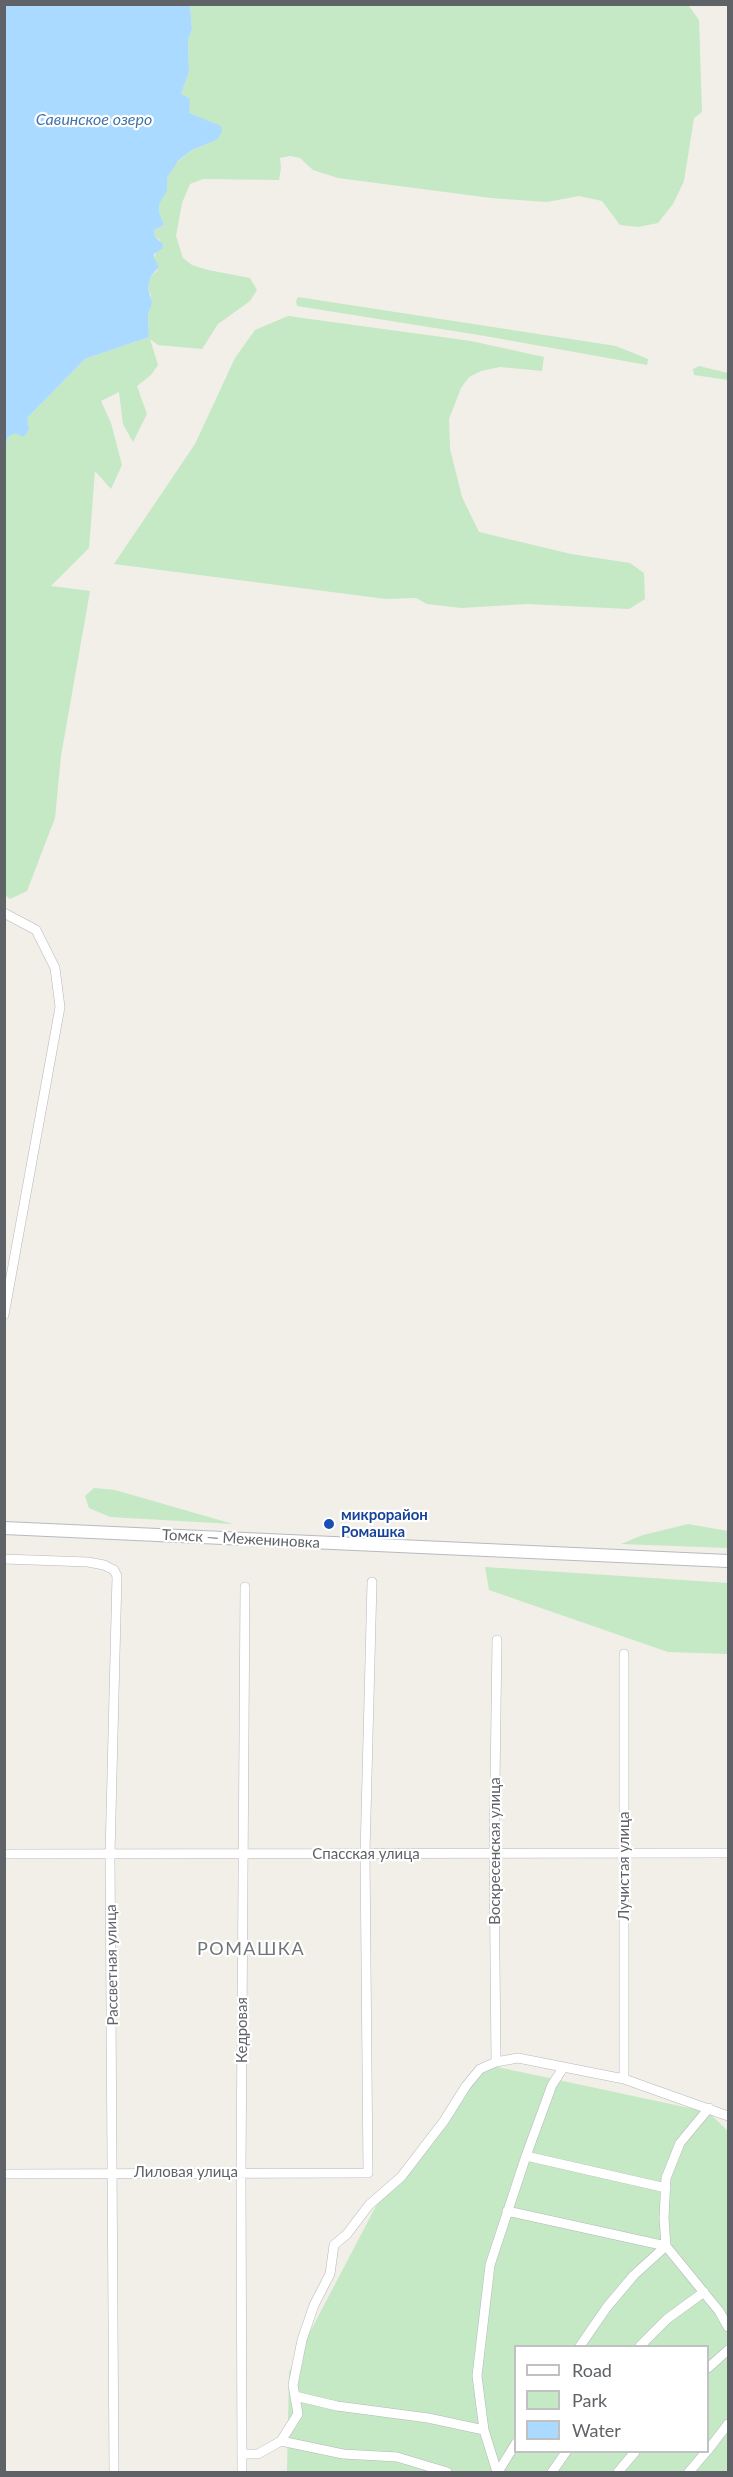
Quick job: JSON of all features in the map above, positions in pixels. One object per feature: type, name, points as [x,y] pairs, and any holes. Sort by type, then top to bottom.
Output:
[{"type":"street","points":[[4,914],[36,930],[55,968],[60,1008],[4,1315]]},
{"type":"street","name":"Томск — Межениновка","points":[[4,1528],[729,1561]]},
{"type":"street","name":"Рассветная улица","points":[[4,1559],[88,1562],[104,1565],[114,1570],[117,1576],[110,1854],[114,2172],[114,2472]]},
{"type":"street","points":[[365,1854],[372,1582]]},
{"type":"street","name":"Кедровая","points":[[242,2472],[241,2173],[245,1587]]},
{"type":"street","name":"Воскресенская улица","points":[[496,2062],[494,1854],[497,1640]]},
{"type":"street","name":"Лучистая улица","points":[[624,1654],[624,2079]]},
{"type":"street","name":"Спасская улица","points":[[4,1854],[729,1853]]},
{"type":"street","name":"Лиловая улица","points":[[4,2174],[368,2173],[365,1854]]},
{"type":"street","points":[[243,2454],[258,2454],[280,2441],[298,2414],[293,2385],[314,2305],[330,2274],[334,2245],[347,2234],[369,2205],[401,2177],[480,2069],[496,2062],[518,2058],[624,2079],[729,2116]]},
{"type":"street","points":[[497,2472],[484,2430],[477,2376],[490,2265],[552,2085],[563,2068]]},
{"type":"street","points":[[709,2108],[680,2143],[666,2178],[664,2218],[666,2246],[729,2327]]},
{"type":"street","points":[[526,2156],[666,2188]]},
{"type":"street","points":[[507,2211],[666,2246]]},
{"type":"street","points":[[581,2345],[607,2307],[634,2275],[666,2246]]},
{"type":"street","points":[[641,2345],[667,2319],[704,2292]]},
{"type":"street","points":[[709,2367],[729,2350]]},
{"type":"street","points":[[295,2396],[337,2406],[428,2418],[484,2430]]},
{"type":"street","points":[[709,2449],[729,2424]]},
{"type":"street","points":[[280,2441],[343,2454],[397,2457],[447,2472]]},
{"type":"street","points":[[497,2472],[514,2447]]},
{"type":"street","points":[[552,2472],[565,2453]]},
{"type":"street","points":[[618,2472],[633,2453]]},
{"type":"street","points":[[689,2472],[705,2453]]},
{"type":"green space","points":[[680,4],[689,6],[699,20],[702,112],[694,118],[684,181],[673,204],[658,223],[638,227],[620,225],[602,201],[579,196],[547,202],[491,198],[338,178],[313,170],[300,158],[290,156],[280,158],[279,180],[203,179],[190,184],[182,203],[176,236],[183,258],[192,265],[208,270],[250,278],[257,290],[250,301],[218,324],[202,349],[158,345],[150,339],[158,365],[151,375],[137,386],[147,414],[133,442],[123,424],[119,392],[101,401],[111,423],[122,465],[111,489],[95,471],[89,548],[51,586],[90,591],[61,756],[55,818],[27,891],[10,899],[5,895],[5,447],[8,437],[15,432],[24,437],[27,418],[85,359],[149,337],[148,314],[151,295],[148,289],[151,276],[158,270],[154,258],[160,240],[155,237],[154,230],[164,225],[159,205],[164,195],[167,178],[174,165],[192,150],[217,140],[220,126],[188,113],[181,94],[189,72],[188,40],[192,29],[190,5]]},
{"type":"green space","points":[[298,297],[616,346],[648,359],[647,365],[297,306]]},
{"type":"green space","points":[[288,316],[471,341],[544,357],[542,371],[500,367],[481,371],[469,377],[461,388],[449,419],[450,449],[462,497],[479,532],[571,554],[630,563],[644,573],[645,599],[629,609],[527,604],[461,608],[427,604],[416,598],[386,599],[114,564],[195,444],[235,358],[255,330]]},
{"type":"green space","points":[[699,366],[728,373],[728,380],[694,375],[693,369]]},
{"type":"green space","points":[[94,1488],[115,1490],[233,1524],[110,1517],[89,1508],[85,1496]]},
{"type":"green space","points":[[688,1524],[728,1531],[728,1548],[621,1544],[643,1535]]},
{"type":"green space","points":[[485,1567],[728,1583],[728,1654],[668,1652],[489,1590]]},
{"type":"green space","points":[[488,2065],[708,2112],[728,2131],[728,2472],[287,2472],[289,2372],[376,2206]]},
{"type":"water","name":"Савинское озеро","points":[[5,4],[190,5],[192,29],[188,40],[189,72],[181,94],[190,99],[189,113],[221,126],[222,131],[217,140],[192,150],[178,161],[167,178],[167,190],[159,205],[164,225],[154,230],[155,237],[162,243],[163,248],[154,254],[159,267],[151,276],[148,288],[152,303],[148,314],[149,337],[85,359],[27,418],[29,429],[24,437],[15,433],[8,437],[5,447]]},
{"type":"place","name":"микрорайон Ромашка","points":[[329,1524]]},
{"type":"district","name":"РОМАШКА","points":[[251,1949]]}]
